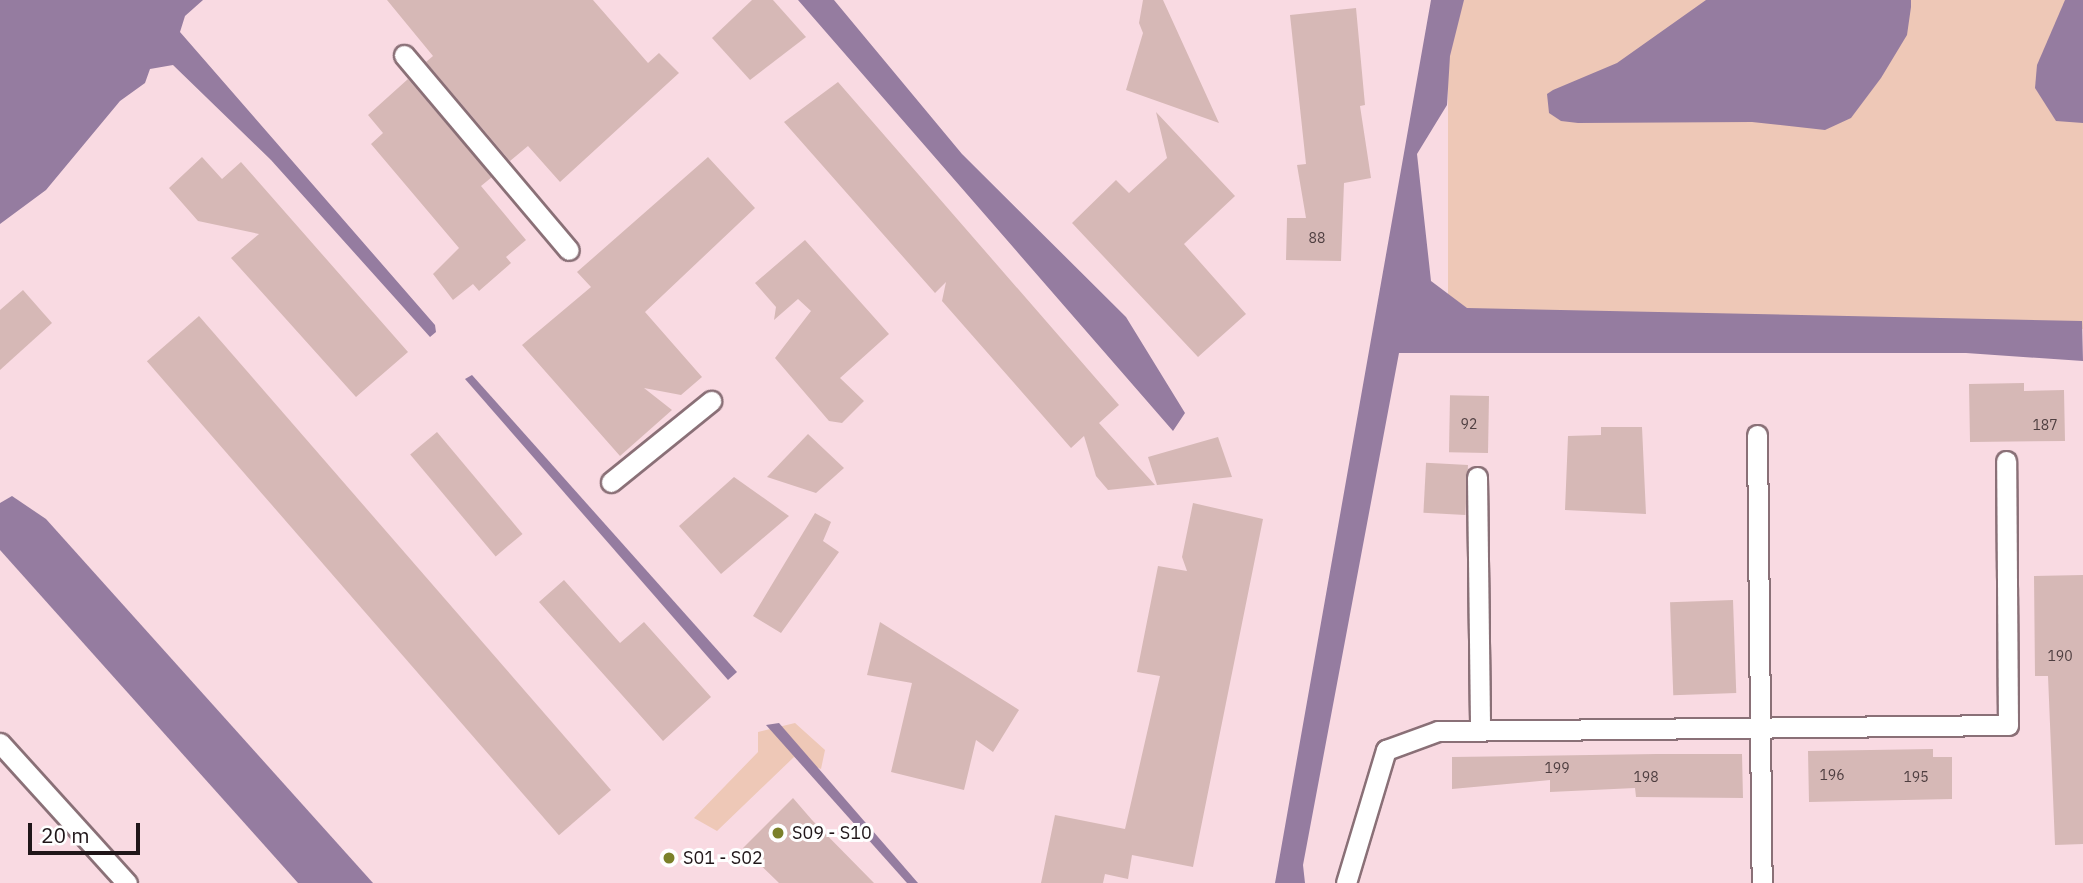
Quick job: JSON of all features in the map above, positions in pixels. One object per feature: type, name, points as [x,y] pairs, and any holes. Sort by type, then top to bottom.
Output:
[{"type":"lane","points":[[404,55],[569,250]]},
{"type":"lane","points":[[611,482],[711,401]]},
{"type":"lane","points":[[1757,435],[1762,883]]},
{"type":"lane","points":[[1346,883],[1386,750],[1438,731],[2008,725],[2006,461]]},
{"type":"lane","points":[[1477,477],[1480,729]]},
{"type":"lane","points":[[0,743],[127,883]]},
{"type":"shaded area","points":[[0,0],[203,0],[185,16],[180,32],[435,325],[436,332],[430,337],[271,160],[173,65],[150,69],[145,83],[120,101],[46,190],[0,224]]},
{"type":"shaded area","points":[[798,0],[834,0],[962,154],[1126,317],[1185,413],[1173,431]]},
{"type":"shaded area","points":[[1431,0],[1464,0],[1450,56],[1447,105],[1417,154],[1431,281],[1467,308],[2082,321],[2083,361],[1966,353],[1399,353],[1303,865],[1305,883],[1275,883]]},
{"type":"shaded area","points":[[1448,0],[2083,0],[2083,329],[1448,329]]},
{"type":"shaded area","points":[[1706,0],[1911,0],[1911,7],[1907,35],[1881,78],[1851,118],[1825,130],[1752,122],[1578,123],[1561,121],[1549,113],[1547,94],[1617,63]]},
{"type":"shaded area","points":[[2065,0],[2083,0],[2083,123],[2056,121],[2035,88],[2037,65]]},
{"type":"shaded area","points":[[472,375],[737,672],[728,680],[465,379]]},
{"type":"shaded area","points":[[12,496],[46,519],[373,883],[298,883],[0,550],[0,503]]},
{"type":"shaded area","points":[[779,723],[918,883],[907,883],[766,725]]},
{"type":"shaded area","points":[[795,723],[825,750],[821,769],[794,757],[717,831],[694,818],[758,752],[758,732]]},
{"type":"building","points":[[387,0],[593,0],[648,63],[659,53],[679,73],[560,182],[528,146],[510,161],[426,62],[433,56]]},
{"type":"building","points":[[752,0],[773,0],[806,37],[750,80],[712,38]]},
{"type":"building","points":[[1143,0],[1163,0],[1219,123],[1126,90],[1143,33],[1139,23]]},
{"type":"building","points":[[1356,8],[1365,105],[1360,106],[1371,178],[1344,183],[1341,261],[1286,260],[1287,218],[1306,218],[1297,165],[1306,164],[1290,15]]},
{"type":"building","points":[[408,79],[492,177],[481,186],[526,240],[506,257],[511,263],[479,291],[473,284],[453,300],[433,274],[459,248],[371,144],[383,133],[368,115]]},
{"type":"building","points":[[838,82],[1119,405],[1099,423],[1155,485],[1108,490],[1096,476],[1084,436],[1071,448],[942,301],[946,282],[935,293],[784,122]]},
{"type":"building","points":[[1156,112],[1235,196],[1184,244],[1246,314],[1198,357],[1072,223],[1116,180],[1129,193],[1167,158]]},
{"type":"building","points":[[202,157],[222,179],[241,162],[408,352],[356,397],[231,258],[259,234],[198,221],[169,188]]},
{"type":"building","points":[[708,157],[755,208],[645,312],[702,377],[681,395],[644,388],[672,410],[620,456],[522,345],[591,287],[577,272]]},
{"type":"building","points":[[805,240],[889,334],[840,378],[864,401],[842,423],[829,421],[775,358],[811,311],[798,299],[774,320],[776,307],[755,283]]},
{"type":"building","points":[[23,290],[52,323],[0,370],[0,310]]},
{"type":"building","points":[[199,316],[611,790],[559,835],[147,361]]},
{"type":"building","points":[[2024,383],[2024,391],[2064,390],[2065,441],[1970,442],[1969,384]]},
{"type":"building","points":[[1450,395],[1489,396],[1488,453],[1449,452]]},
{"type":"building","points":[[1601,427],[1642,427],[1646,514],[1565,510],[1568,436],[1601,435]]},
{"type":"building","points":[[437,432],[522,534],[496,556],[410,454]]},
{"type":"building","points":[[808,434],[844,468],[816,493],[767,477]]},
{"type":"building","points":[[1218,437],[1232,477],[1157,485],[1148,457]]},
{"type":"building","points":[[1426,463],[1468,465],[1465,515],[1423,513]]},
{"type":"building","points":[[734,477],[789,516],[721,574],[679,526]]},
{"type":"building","points":[[1193,503],[1263,519],[1193,867],[1132,855],[1128,879],[1105,874],[1103,883],[1041,883],[1055,815],[1125,829],[1160,676],[1137,672],[1158,566],[1187,571],[1182,557]]},
{"type":"building","points":[[815,513],[831,522],[823,541],[839,552],[781,633],[753,616]]},
{"type":"building","points":[[2083,575],[2083,844],[2055,845],[2048,676],[2035,676],[2034,576]]},
{"type":"building","points":[[564,580],[620,643],[644,622],[711,697],[663,741],[539,602]]},
{"type":"building","points":[[1733,600],[1736,693],[1673,695],[1670,602]]},
{"type":"building","points":[[880,622],[1019,710],[993,752],[976,740],[964,790],[891,772],[912,683],[867,675]]},
{"type":"building","points":[[1933,749],[1933,757],[1952,757],[1952,799],[1809,802],[1808,751]]},
{"type":"building","points":[[1742,754],[1743,798],[1636,797],[1635,788],[1550,792],[1550,780],[1452,789],[1452,757]]},
{"type":"building","points":[[793,798],[874,883],[779,883],[743,848]]},
{"type":"place","name":"S09 - S10","points":[[778,833]]},
{"type":"place","name":"S01 - S02","points":[[669,858]]}]
